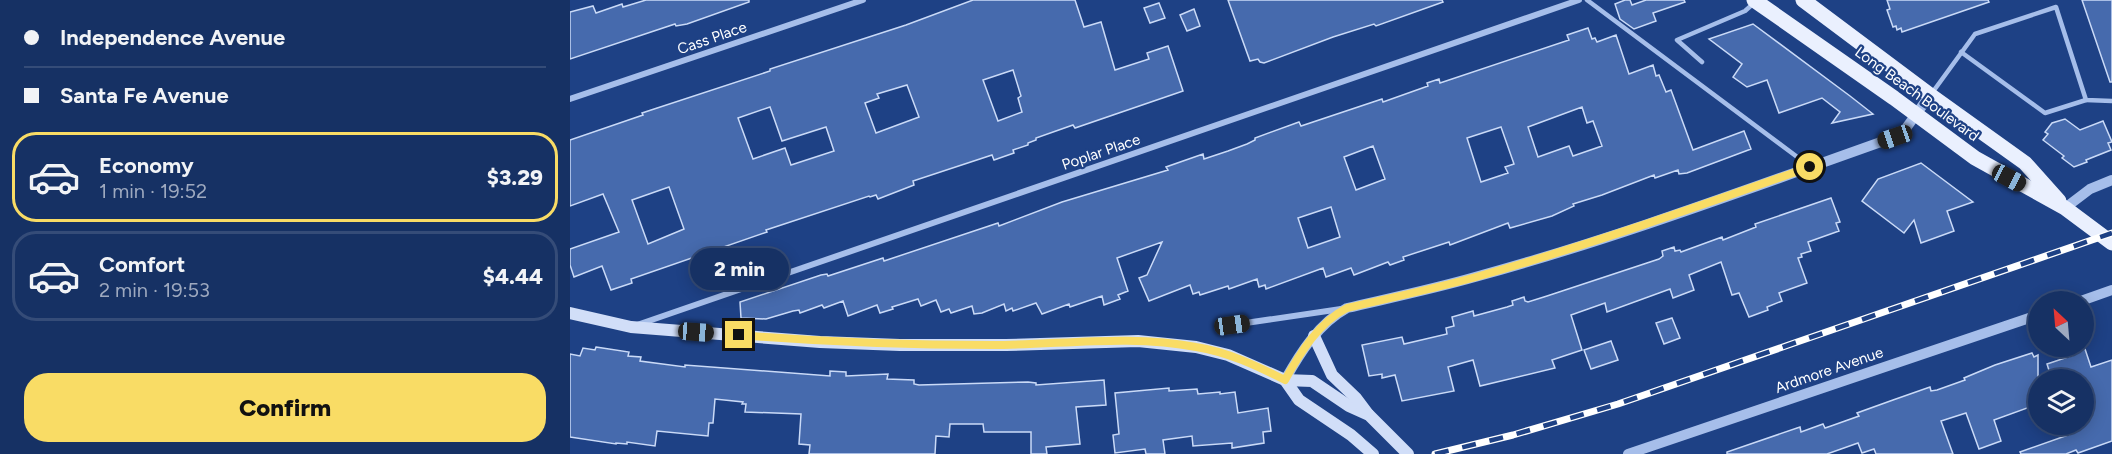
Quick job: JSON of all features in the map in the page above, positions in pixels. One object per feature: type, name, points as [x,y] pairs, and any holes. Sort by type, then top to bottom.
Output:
[{"type":"main road","name":"Long Beach Boulevard","points":[[1755,1],[1975,158],[2065,208],[2112,243]]},
{"type":"main road","name":"Long Beach Boulevard","points":[[1807,1],[1930,95],[2025,163],[2065,208]]},
{"type":"main road","points":[[570,313],[631,327],[820,342],[900,345],[1168,343],[1228,354],[1285,380],[1312,381],[1349,406],[1369,415]]},
{"type":"main road","points":[[1314,336],[1332,375],[1408,454]]},
{"type":"main road","points":[[1285,380],[1299,400],[1351,435],[1372,454]]},
{"type":"street","name":"Cass Place","points":[[570,99],[862,0]]},
{"type":"street","name":"Poplar Place","points":[[631,327],[1579,0]]},
{"type":"street","points":[[1232,325],[1347,308],[1473,278],[1618,234],[1895,137],[1904,131],[1930,95]]},
{"type":"street","points":[[2065,208],[2090,189],[2112,180]]},
{"type":"street","points":[[2094,296],[2112,290]]},
{"type":"street","points":[[1285,380],[1314,336],[1335,314],[1347,308]]},
{"type":"street","name":"Ardmore Avenue","points":[[1628,454],[2028,318]]},
{"type":"lane","points":[[1587,0],[1810,167]]},
{"type":"lane","points":[[1702,62],[1677,40],[1745,11],[1755,1]]},
{"type":"lane","points":[[1930,95],[1975,34],[2056,7],[2086,100]]},
{"type":"lane","points":[[1961,52],[2045,113],[2086,100],[2112,101]]},
{"type":"building","points":[[646,0],[749,0],[749,2],[687,24],[676,26],[675,24],[570,59],[570,12],[593,6],[596,13],[622,4],[623,7]]},
{"type":"building","points":[[973,0],[1075,0],[1084,27],[1101,22],[1115,70],[1149,59],[1147,53],[1168,46],[1183,91],[1075,128],[1073,125],[1036,138],[1028,145],[1013,150],[1014,153],[994,160],[992,155],[913,181],[914,185],[878,199],[876,195],[869,196],[766,230],[767,232],[631,279],[632,283],[611,290],[602,266],[574,277],[570,265],[570,249],[619,232],[603,194],[570,206],[570,140],[643,115],[642,113],[770,71],[770,69],[906,25]],"holes":[[[1013,70],[1021,96],[1018,98],[1022,112],[998,121],[983,80]],[[907,85],[919,117],[876,133],[865,103],[879,98],[877,94]],[[770,107],[782,141],[826,127],[834,151],[791,165],[785,148],[753,159],[738,118]],[[669,187],[684,229],[648,244],[632,200]]]},
{"type":"building","points":[[1228,0],[1442,0],[1443,2],[1376,26],[1374,24],[1333,37],[1264,63],[1258,59],[1250,61]]},
{"type":"building","points":[[1630,0],[1632,5],[1646,0],[1684,0],[1685,2],[1653,13],[1656,21],[1634,29],[1620,19],[1615,4]]},
{"type":"building","points":[[1887,0],[1988,0],[1989,2],[1902,32],[1901,28],[1897,30],[1896,26],[1893,27],[1887,10],[1890,9]]},
{"type":"building","points":[[2082,0],[2112,0],[2112,82],[2110,82]]},
{"type":"building","points":[[1159,3],[1165,18],[1150,23],[1144,8]]},
{"type":"building","points":[[1194,9],[1200,26],[1187,31],[1180,15]]},
{"type":"building","points":[[1753,24],[1873,114],[1832,123],[1840,112],[1822,98],[1779,113],[1767,80],[1747,87],[1733,77],[1742,64],[1709,39]]},
{"type":"building","points":[[1588,28],[1592,39],[1595,38],[1597,42],[1616,35],[1629,74],[1653,65],[1656,76],[1659,75],[1666,92],[1671,90],[1693,150],[1744,131],[1751,149],[1687,173],[1679,174],[1678,170],[1655,178],[1654,175],[1573,204],[1574,206],[1552,216],[1510,228],[1508,223],[1450,245],[1449,242],[1403,257],[1404,260],[1390,265],[1388,262],[1354,275],[1351,268],[1326,277],[1323,268],[1266,289],[1265,285],[1259,287],[1257,279],[1229,289],[1228,286],[1200,295],[1199,292],[1193,294],[1190,285],[1149,301],[1139,278],[1147,275],[1162,242],[1117,258],[1128,291],[1118,295],[1120,299],[1104,305],[1102,296],[1070,307],[1069,304],[1042,314],[1036,303],[1013,311],[1012,308],[1006,311],[1004,304],[974,314],[972,306],[951,313],[949,309],[941,312],[936,300],[921,306],[918,299],[880,313],[877,305],[848,316],[843,301],[824,308],[822,305],[800,313],[799,310],[793,311],[766,319],[741,318],[740,302],[821,275],[827,274],[828,276],[883,258],[884,261],[998,223],[999,226],[1062,202],[1168,170],[1166,167],[1203,154],[1204,159],[1228,151],[1247,144],[1255,138],[1299,122],[1301,126],[1382,99],[1383,102],[1428,86],[1427,83],[1439,79],[1440,83],[1569,40],[1567,35]],"holes":[[[1582,107],[1587,123],[1593,121],[1602,146],[1573,156],[1569,146],[1538,157],[1528,127]],[[1501,127],[1514,164],[1505,167],[1508,173],[1481,182],[1467,138]],[[1373,146],[1385,179],[1356,190],[1344,157]],[[1331,207],[1340,237],[1308,248],[1298,218]]]},
{"type":"building","points":[[2065,119],[2080,130],[2103,121],[2112,142],[2108,143],[2111,150],[2074,167],[2043,140],[2048,134],[2045,132],[2052,123]]},
{"type":"building","points":[[1921,163],[1973,202],[1947,211],[1954,231],[1921,243],[1914,220],[1904,233],[1862,201],[1878,179]]},
{"type":"building","points":[[1831,198],[1840,222],[1836,223],[1839,231],[1808,242],[1811,251],[1801,254],[1802,257],[1798,258],[1807,283],[1779,293],[1782,301],[1767,307],[1768,310],[1749,317],[1739,293],[1732,295],[1721,262],[1689,275],[1694,290],[1673,298],[1670,289],[1607,312],[1605,303],[1571,315],[1582,350],[1552,360],[1555,368],[1480,386],[1473,360],[1448,367],[1454,391],[1402,401],[1395,375],[1382,378],[1382,374],[1369,376],[1362,345],[1402,337],[1404,344],[1447,334],[1446,328],[1454,326],[1452,317],[1473,311],[1474,316],[1507,307],[1513,305],[1512,301],[1524,297],[1528,302],[1659,259],[1663,256],[1662,251],[1674,247],[1675,251],[1680,250],[1681,252],[1722,237],[1723,240],[1756,227],[1755,224]]},
{"type":"building","points":[[1672,318],[1680,338],[1664,344],[1656,323]]},
{"type":"building","points":[[1611,341],[1618,360],[1591,369],[1584,350]]},
{"type":"building","points":[[596,347],[629,352],[628,356],[641,357],[640,361],[685,367],[685,365],[830,376],[830,371],[846,372],[846,376],[888,374],[887,379],[914,380],[914,384],[919,385],[1028,382],[1036,383],[1036,385],[1104,380],[1106,405],[1076,407],[1080,444],[1046,447],[1047,454],[1031,454],[1031,432],[984,432],[983,424],[950,424],[949,437],[936,436],[935,454],[809,454],[810,445],[799,444],[801,414],[745,412],[746,404],[742,404],[743,402],[715,399],[713,423],[709,423],[708,436],[657,431],[655,446],[627,442],[627,444],[616,444],[570,437],[570,354],[580,356],[583,348],[595,350]]},
{"type":"building","points":[[2028,354],[2028,357],[2038,357],[2038,369],[2028,369],[2028,408],[1994,420],[2001,441],[1979,449],[1966,413],[1941,421],[1953,454],[1876,454],[1874,449],[1862,453],[1858,443],[1827,454],[1727,454],[1727,452],[1800,427],[1801,432],[1823,424],[1825,428],[1859,416],[1857,413],[1930,387],[1931,391],[1937,390],[1965,380],[1964,378]]},
{"type":"building","points":[[2068,357],[2088,357],[2091,367],[2112,360],[2112,441],[2078,453],[2076,450],[2066,454],[2021,454],[2020,452],[2068,435],[2094,435],[2094,369],[2049,369],[2047,364]]},
{"type":"building","points":[[1169,388],[1169,391],[1197,389],[1198,394],[1235,392],[1238,413],[1268,408],[1271,431],[1263,432],[1264,443],[1232,448],[1232,443],[1193,446],[1192,436],[1163,440],[1165,454],[1146,454],[1145,449],[1115,453],[1113,435],[1119,434],[1115,393]]},
{"type":"railway","points":[[1435,454],[1513,435],[1618,404],[2112,233]]},
{"type":"route","points":[[739,335],[820,342],[900,345],[1168,343],[1228,354],[1285,380],[1324,323],[1347,308],[1473,278],[1538,259],[1618,234],[1810,167]]}]
